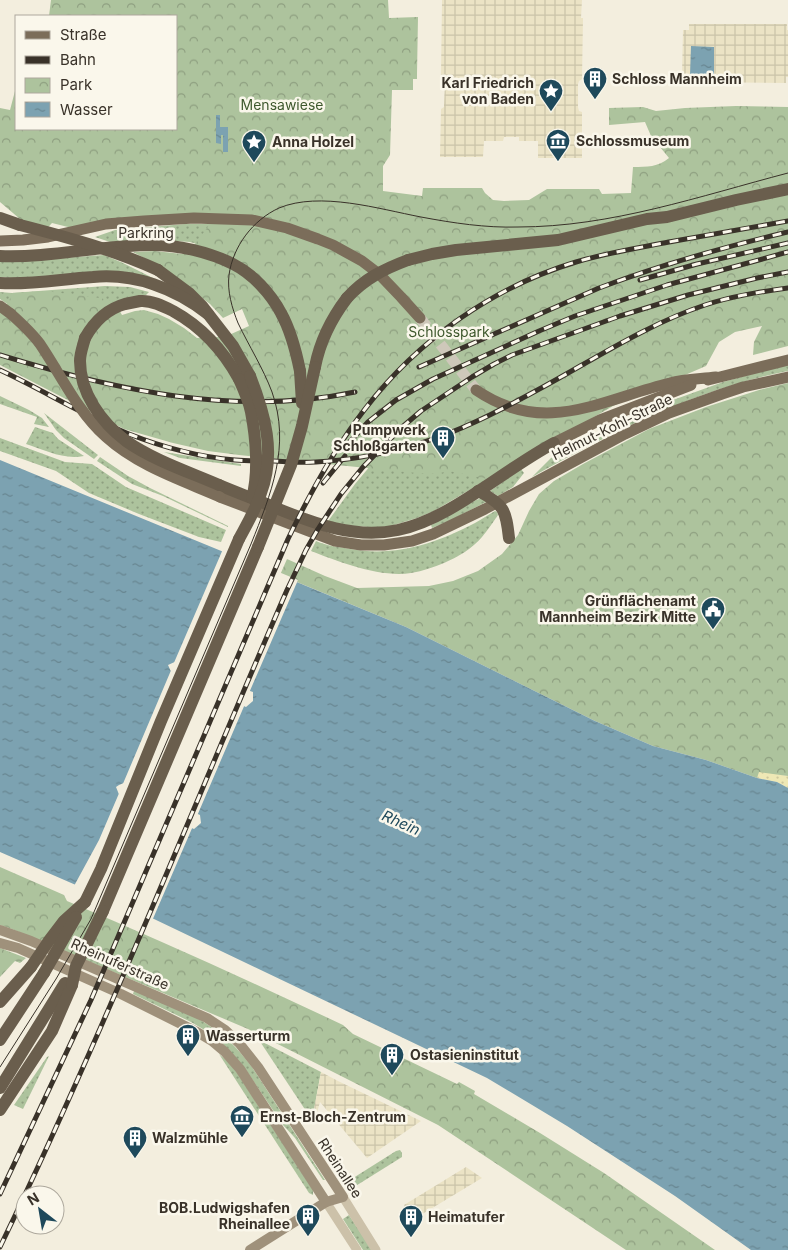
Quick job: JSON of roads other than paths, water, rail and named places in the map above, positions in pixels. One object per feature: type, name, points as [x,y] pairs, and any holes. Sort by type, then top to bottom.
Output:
[{"type":"highway","points":[[647,219],[665,211],[788,180]]},
{"type":"highway","points":[[0,1110],[52,1030],[76,966],[103,911],[291,465],[315,367],[326,333],[335,315],[347,298],[383,270],[408,260],[432,254],[558,240],[788,189]]},
{"type":"highway","points":[[0,218],[86,243],[158,270],[189,293],[226,336],[243,363],[244,378]]},
{"type":"highway","name":"Parkring","points":[[0,256],[32,256],[154,245],[191,249],[234,264],[250,275],[275,303],[294,343],[300,370],[302,426]]},
{"type":"highway","points":[[0,283],[18,284],[93,276],[125,277],[163,288],[193,303],[211,318]]},
{"type":"highway","points":[[0,1040],[44,973],[85,902],[105,861],[161,721],[240,539],[262,493],[267,468],[268,438],[266,422],[257,394],[203,332],[166,307],[140,301],[113,309],[96,322],[85,338],[80,360],[85,388],[92,405],[101,417],[127,441],[144,452],[220,491],[313,523],[345,531],[373,533],[397,530],[421,523],[449,510],[554,443]]},
{"type":"highway","points":[[478,491],[493,499],[504,511],[509,538]]},
{"type":"highway","points":[[0,1002],[31,968],[64,921],[85,902]]},
{"type":"highway","points":[[0,1088],[41,1020],[69,984]]},
{"type":"main road","points":[[0,241],[48,236],[106,224],[194,218],[252,220],[287,228],[318,239],[362,261],[379,274],[420,318]]},
{"type":"main road","name":"Helmut-Kohl-Straße","points":[[0,306],[29,331],[39,343],[67,388],[105,437],[130,455],[145,464],[220,491],[335,541],[361,545],[384,545],[412,541],[433,534],[498,503],[625,434],[670,413],[736,389],[788,377]]},
{"type":"main road","name":"Helmut-Kohl-Straße","points":[[554,443],[608,417],[680,388],[716,377],[788,360]]},
{"type":"main road","points":[[476,390],[486,398],[514,410],[552,414],[579,410],[671,383],[716,377]]},
{"type":"main road","name":"Rheinuferstraße","points":[[0,930],[31,941],[207,1018],[225,1030]]},
{"type":"main road","name":"Rheinuferstraße","points":[[0,943],[18,948],[121,994],[198,1032],[226,1052],[240,1069],[326,1202]]},
{"type":"main road","name":"Rheinallee","points":[[225,1030],[239,1043],[258,1067],[343,1198]]},
{"type":"main road","points":[[326,1202],[336,1187]]},
{"type":"main road","points":[[250,1250],[326,1202],[343,1198]]},
{"type":"street","name":"Rheinallee","points":[[343,1198],[376,1250]]},
{"type":"street","points":[[326,1202],[357,1250]]},
{"type":"water","points":[[691,46],[714,47],[714,75],[690,75]]},
{"type":"water","points":[[216,115],[220,115],[220,127],[228,127],[228,152],[223,152],[223,135],[221,135],[221,144],[216,143]]},
{"type":"water","name":"Rhein","points":[[0,460],[406,627],[595,721],[653,746],[706,760],[757,778],[777,782],[788,788],[788,1250],[751,1250],[675,1196],[567,1126],[487,1078],[154,919],[0,852]],"holes":[[[179,660],[253,692],[253,701],[246,707],[173,676],[168,665]],[[126,782],[200,815],[201,823],[194,829],[120,797],[116,787]]]},
{"type":"tunnel","points":[[420,318],[476,390]]},
{"type":"tram line","points":[[0,1067],[56,979],[91,919],[251,544],[271,488],[279,451],[280,432],[277,412],[272,392],[238,323],[229,293],[231,264],[240,244],[253,227],[261,219],[279,208],[295,203],[313,201],[350,203],[469,225],[494,227],[553,226],[587,222],[655,209],[788,173]]},
{"type":"railway","points":[[0,1194],[91,1000],[288,539],[323,472],[365,409],[409,360],[433,339],[459,319],[515,286],[545,273],[599,256],[788,221]]},
{"type":"railway","points":[[419,367],[599,288],[692,257],[788,232]]},
{"type":"railway","points":[[640,280],[697,264],[788,243]]},
{"type":"railway","points":[[345,447],[368,422],[396,400],[433,379],[539,331],[575,316],[667,285],[788,252]]},
{"type":"railway","points":[[0,1247],[111,1002],[287,590],[306,550],[341,494],[363,467],[401,428],[421,411],[472,377],[512,355],[620,316],[688,295],[788,272]]},
{"type":"railway","points":[[0,370],[112,427],[168,447],[208,457],[235,460],[331,461],[392,451],[450,433],[504,408],[622,342],[663,322],[725,299],[788,288]]},
{"type":"railway","points":[[0,355],[43,368],[131,389],[220,401],[265,402],[310,399],[355,392]]},
{"type":"railway","points":[[323,483],[345,456]]},
{"type":"place","name":"Schloss Mannheim","points":[[595,100]]},
{"type":"place","name":"Karl Friedrich von Baden","points":[[551,112]]},
{"type":"place","name":"Schlossmuseum","points":[[558,162]]},
{"type":"place","name":"Anna Holzel","points":[[254,163]]},
{"type":"place","name":"Pumpwerk Schloßgarten","points":[[443,459]]},
{"type":"place","name":"Grünflächenamt Mannheim Bezirk Mitte","points":[[713,630]]},
{"type":"place","name":"Wasserturm","points":[[188,1057]]},
{"type":"place","name":"Ostasieninstitut","points":[[392,1076]]},
{"type":"place","name":"Ernst-Bloch-Zentrum","points":[[242,1138]]},
{"type":"place","name":"Walzmühle","points":[[135,1159]]},
{"type":"place","name":"BOB.Ludwigshafen Rheinallee","points":[[308,1237]]},
{"type":"place","name":"Heimatufer","points":[[411,1238]]},
{"type":"park label","name":"Mensawiese","points":[[282,105]]},
{"type":"park label","name":"Schlosspark","points":[[449,332]]}]
